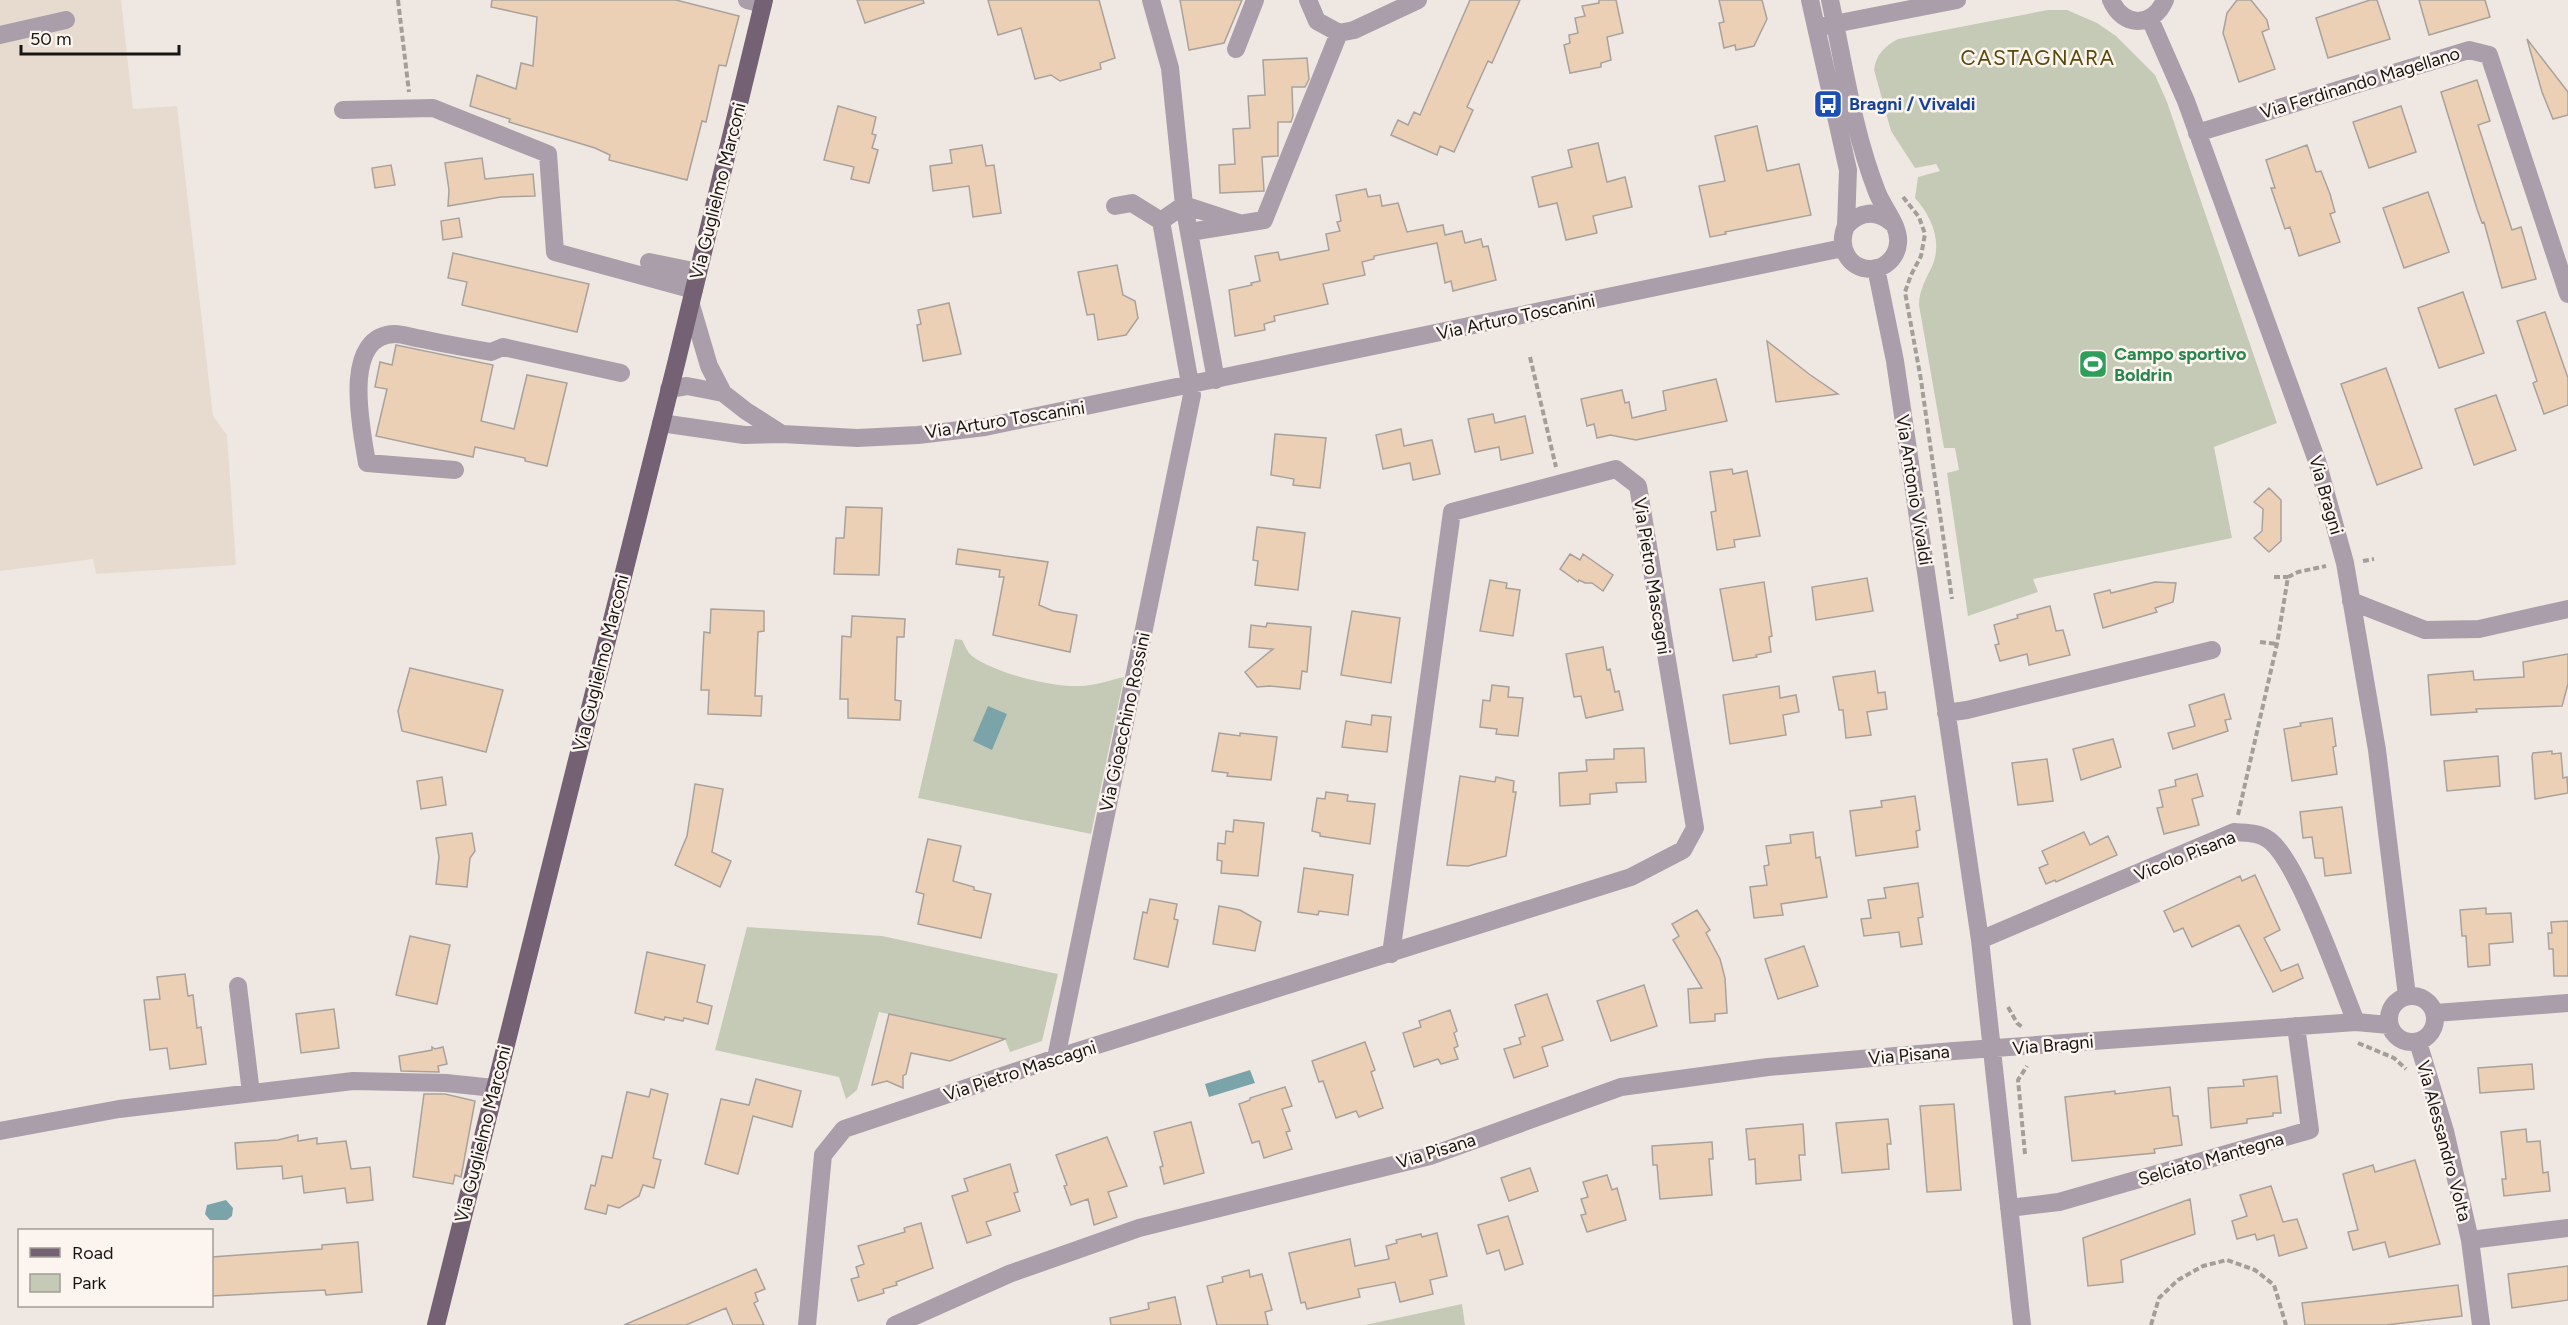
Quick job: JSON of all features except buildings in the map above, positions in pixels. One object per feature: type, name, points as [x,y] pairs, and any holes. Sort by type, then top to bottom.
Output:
[{"type":"main road","name":"Via Guglielmo Marconi","points":[[436,1325],[694,289],[758,1]]},
{"type":"street","points":[[1151,0],[1170,68],[1184,205],[1216,380]]},
{"type":"street","points":[[1236,49],[1255,0]]},
{"type":"street","points":[[1308,0],[1317,21],[1339,33],[1354,30],[1418,0]]},
{"type":"street","points":[[1810,0],[1848,170],[1843,248],[1852,262],[1859,267],[1876,268],[1885,265],[1897,250],[1899,241],[1877,193],[1861,144],[1830,0]]},
{"type":"street","points":[[1816,28],[1957,0]]},
{"type":"street","points":[[2111,0],[2120,15],[2134,21],[2150,19],[2161,11],[2165,0]]},
{"type":"street","name":"Via Bragni","points":[[2150,19],[2186,101],[2317,461],[2345,563],[2377,750],[2407,996]]},
{"type":"street","points":[[0,35],[66,20]]},
{"type":"street","points":[[1190,232],[1264,220],[1339,33]]},
{"type":"street","name":"Via Ferdinando Magellano","points":[[2197,133],[2469,50],[2489,55],[2568,294]]},
{"type":"street","points":[[343,110],[433,108],[548,154],[555,252],[694,289]]},
{"type":"street","points":[[1115,206],[1132,203],[1161,221],[1190,385]]},
{"type":"street","points":[[1161,221],[1184,205]]},
{"type":"street","points":[[1184,205],[1242,224]]},
{"type":"street","points":[[1846,226],[1860,215],[1868,213],[1885,217],[1892,223]]},
{"type":"street","name":"Via Arturo Toscanini","points":[[694,289],[709,366],[723,393],[782,434],[857,438],[918,435],[985,427],[1843,248]]},
{"type":"street","points":[[649,262],[694,289]]},
{"type":"street","name":"Via Antonio Vivaldi","points":[[1876,268],[1898,385],[1980,940],[1993,1049]]},
{"type":"street","points":[[455,470],[366,463],[357,393],[362,360],[367,348],[375,341],[393,334],[490,352],[503,346],[621,373]]},
{"type":"street","name":"Via Gioacchino Rossini","points":[[1056,1058],[1175,481],[1192,395],[1190,385]]},
{"type":"street","name":"Via Arturo Toscanini","points":[[669,389],[687,386],[723,393]]},
{"type":"street","points":[[661,423],[744,435],[782,434]]},
{"type":"street","name":"Via Pietro Mascagni","points":[[807,1325],[823,1155],[844,1129],[1056,1058],[1391,954],[1631,877],[1683,850],[1695,828],[1638,486],[1616,469],[1559,482],[1452,512],[1391,954]]},
{"type":"street","points":[[2351,601],[2425,630],[2479,629],[2568,609]]},
{"type":"street","points":[[1946,713],[1967,710],[2212,650]]},
{"type":"street","name":"Vicolo Pisana","points":[[1980,940],[2234,832],[2260,834],[2271,842],[2293,872],[2356,1022]]},
{"type":"street","points":[[238,987],[251,1094]]},
{"type":"street","points":[[2407,996],[2424,999],[2432,1005],[2435,1013],[2436,1023],[2433,1031],[2418,1042],[2409,1043],[2400,1039],[2389,1025],[2392,1007],[2407,996]]},
{"type":"street","points":[[2435,1013],[2568,1004]]},
{"type":"street","name":"Via Bragni","points":[[2022,1325],[1993,1049],[2356,1022],[2389,1025]]},
{"type":"street","name":"Selciato Mantegna","points":[[2009,1208],[2059,1202],[2310,1130],[2296,1026]]},
{"type":"street","name":"Via Alessandro Volta","points":[[2418,1042],[2445,1131],[2470,1240],[2481,1325]]},
{"type":"street","name":"Via Pisana","points":[[895,1325],[1009,1274],[1139,1228],[1430,1156],[1621,1087],[1768,1068],[1993,1049]]},
{"type":"street","points":[[0,1131],[119,1109],[353,1081],[446,1083],[494,1088]]},
{"type":"street","name":"Via Alessandro Volta","points":[[2470,1240],[2568,1228]]},
{"type":"path","points":[[398,0],[411,108]]},
{"type":"path","points":[[1530,357],[1559,482]]},
{"type":"path","points":[[2274,577],[2288,577],[2298,572],[2374,559]]},
{"type":"path","points":[[2234,832],[2277,644],[2288,577]]},
{"type":"path","points":[[2260,642],[2277,644]]},
{"type":"path","points":[[2356,1042],[2394,1058],[2413,1075]]},
{"type":"path","points":[[2151,1325],[2159,1298],[2178,1280],[2203,1266],[2227,1260],[2255,1270],[2274,1286],[2286,1325]]},
{"type":"shaded area","points":[[0,0],[121,0],[133,109],[177,106],[213,416],[227,435],[236,565],[96,574],[93,559],[0,571]]},
{"type":"green space","name":"Campo sportivo Boldrin","points":[[2048,10],[2067,10],[2097,23],[2116,36],[2155,75],[2167,102],[2277,423],[2214,447],[2232,538],[2033,579],[2038,592],[1968,616],[1947,473],[1959,470],[1955,448],[1944,448],[1919,305],[1922,289],[1933,264],[1936,246],[1930,220],[1915,198],[1918,177],[1940,171],[1936,164],[1915,168],[1891,131],[1874,70],[1882,51],[1898,39]]},
{"type":"green space","points":[[955,639],[962,640],[970,654],[982,662],[1008,673],[1038,681],[1067,686],[1085,686],[1124,677],[1091,834],[918,798]]},
{"type":"green space","points":[[747,927],[882,936],[1058,974],[1042,1041],[1010,1052],[1005,1039],[879,1012],[857,1090],[846,1099],[839,1077],[715,1050]]},
{"type":"green space","points":[[1462,1304],[1465,1325],[1365,1325]]},
{"type":"water","points":[[988,706],[1007,714],[992,750],[973,741]]},
{"type":"water","points":[[1250,1070],[1255,1083],[1209,1097],[1205,1084]]},
{"type":"water","points":[[226,1200],[233,1208],[232,1216],[227,1220],[210,1220],[205,1214],[207,1205]]},
{"type":"place","name":"Bragni / Vivaldi","points":[[1828,104]]},
{"type":"place","name":"Campo sportivo Boldrin","points":[[2093,364]]},
{"type":"district","name":"CASTAGNARA","points":[[2038,58]]}]
